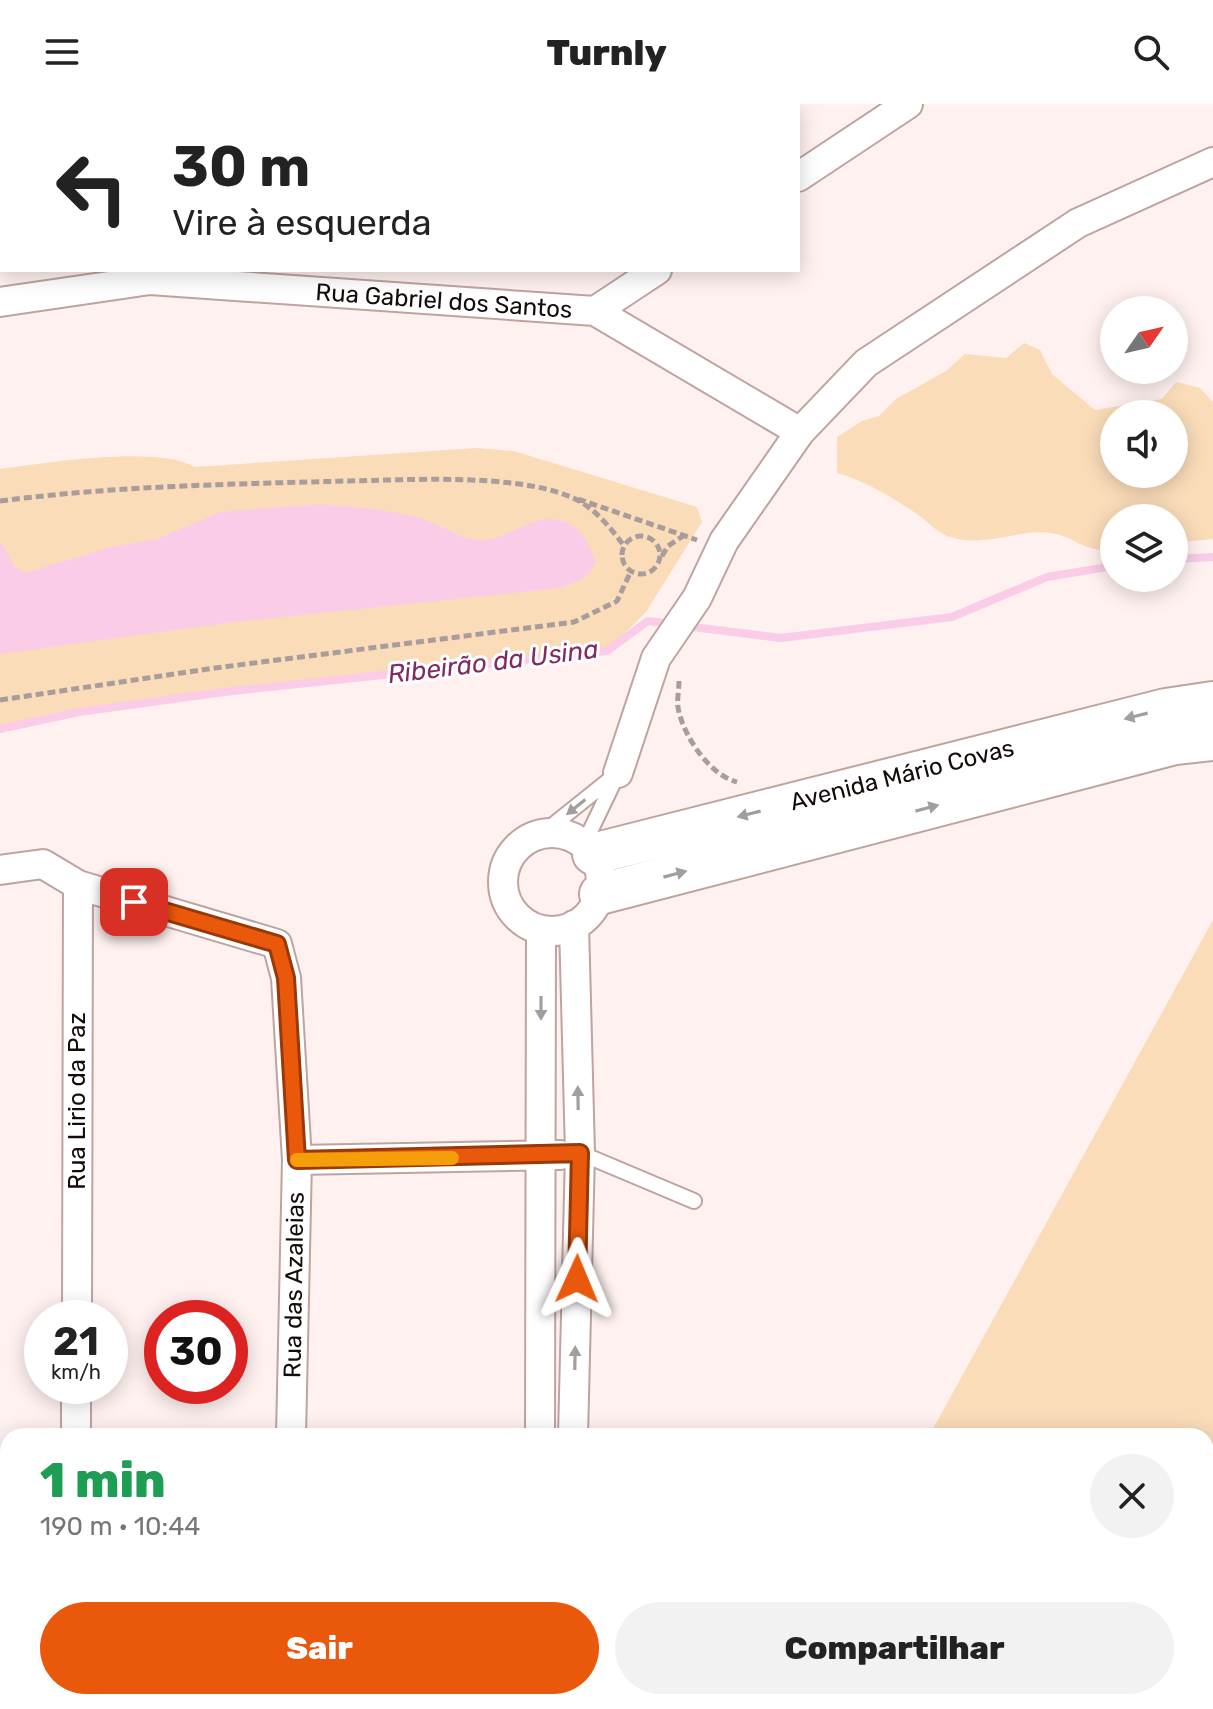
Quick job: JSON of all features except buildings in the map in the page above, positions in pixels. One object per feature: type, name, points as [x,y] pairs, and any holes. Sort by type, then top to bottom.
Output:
[{"type":"street","points":[[800,176],[908,104]]},
{"type":"street","points":[[618,773],[656,658],[697,598],[728,536],[800,432],[866,363],[1064,231],[1213,162]]},
{"type":"street","points":[[595,311],[654,272]]},
{"type":"street","name":"Rua Gabriel dos Santos","points":[[0,302],[159,275],[595,311],[800,432]]},
{"type":"street","name":"Avenida Mário Covas","points":[[588,849],[1151,712],[1213,702]]},
{"type":"street","name":"Avenida Mário Covas","points":[[600,894],[1175,744],[1213,740]]},
{"type":"street","points":[[543,833],[559,833],[588,849],[601,880],[600,894],[586,918],[561,930],[541,930],[519,918],[509,905],[504,891],[504,875],[516,848],[529,838],[543,833]]},
{"type":"street","points":[[0,870],[43,864],[78,885]]},
{"type":"street","name":"Rua das Azaleias","points":[[78,885],[277,944],[286,978],[297,1160],[291,1428]]},
{"type":"street","name":"Rua Lirio da Paz","points":[[77,1300],[78,885]]},
{"type":"street","points":[[573,1428],[580,1153],[574,925]]},
{"type":"street","points":[[540,1428],[541,930]]},
{"type":"street","points":[[297,1160],[580,1153]]},
{"type":"street","points":[[76,1404],[76,1428]]},
{"type":"lane","points":[[543,833],[618,773]]},
{"type":"lane","points":[[588,849],[618,773]]},
{"type":"lane","points":[[580,1153],[694,1201]]},
{"type":"path","points":[[0,501],[81,490],[429,479],[493,482],[545,489],[709,542],[728,536]]},
{"type":"path","points":[[573,497],[611,528],[624,546],[623,559],[631,571],[647,573],[657,565],[668,546],[684,536]]},
{"type":"path","points":[[624,546],[633,538],[651,538],[659,548],[657,565]]},
{"type":"path","points":[[0,700],[412,641],[564,624],[617,601],[631,571]]},
{"type":"path","points":[[656,658],[680,665],[678,710],[689,741],[734,782],[747,780]]},
{"type":"shaded area","points":[[1024,343],[1040,350],[1052,374],[1095,410],[1100,409],[1100,488],[1188,488],[1188,400],[1156,400],[1162,399],[1174,384],[1200,388],[1213,402],[1213,539],[1188,542],[1188,504],[1100,504],[1100,549],[1043,532],[961,540],[943,534],[878,490],[837,473],[837,437],[862,421],[879,416],[896,399],[946,371],[965,354],[1006,358]]},
{"type":"shaded area","points":[[476,448],[514,451],[697,507],[702,522],[646,612],[607,651],[224,692],[80,712],[0,729],[0,469],[128,456],[154,457],[195,467]]},
{"type":"shaded area","points":[[319,504],[409,516],[478,540],[496,538],[533,522],[563,521],[580,532],[596,563],[584,578],[561,588],[234,622],[0,654],[0,541],[15,567],[25,573],[111,547],[157,539],[220,512]]},
{"type":"shaded area","points":[[1213,920],[1213,1428],[933,1428]]},
{"type":"waterway","name":"Ribeirão da Usina","points":[[1188,558],[1213,557]]},
{"type":"waterway","name":"Ribeirão da Usina","points":[[685,626],[781,638],[952,617],[1047,577],[1100,568]]},
{"type":"waterway","name":"Ribeirão da Usina","points":[[0,729],[79,712],[224,692],[607,651],[648,621],[672,624]]},
{"type":"slow traffic","points":[[297,1160],[452,1158]]},
{"type":"route","points":[[134,902],[277,944],[286,978],[297,1160],[580,1153],[577,1279]]}]
